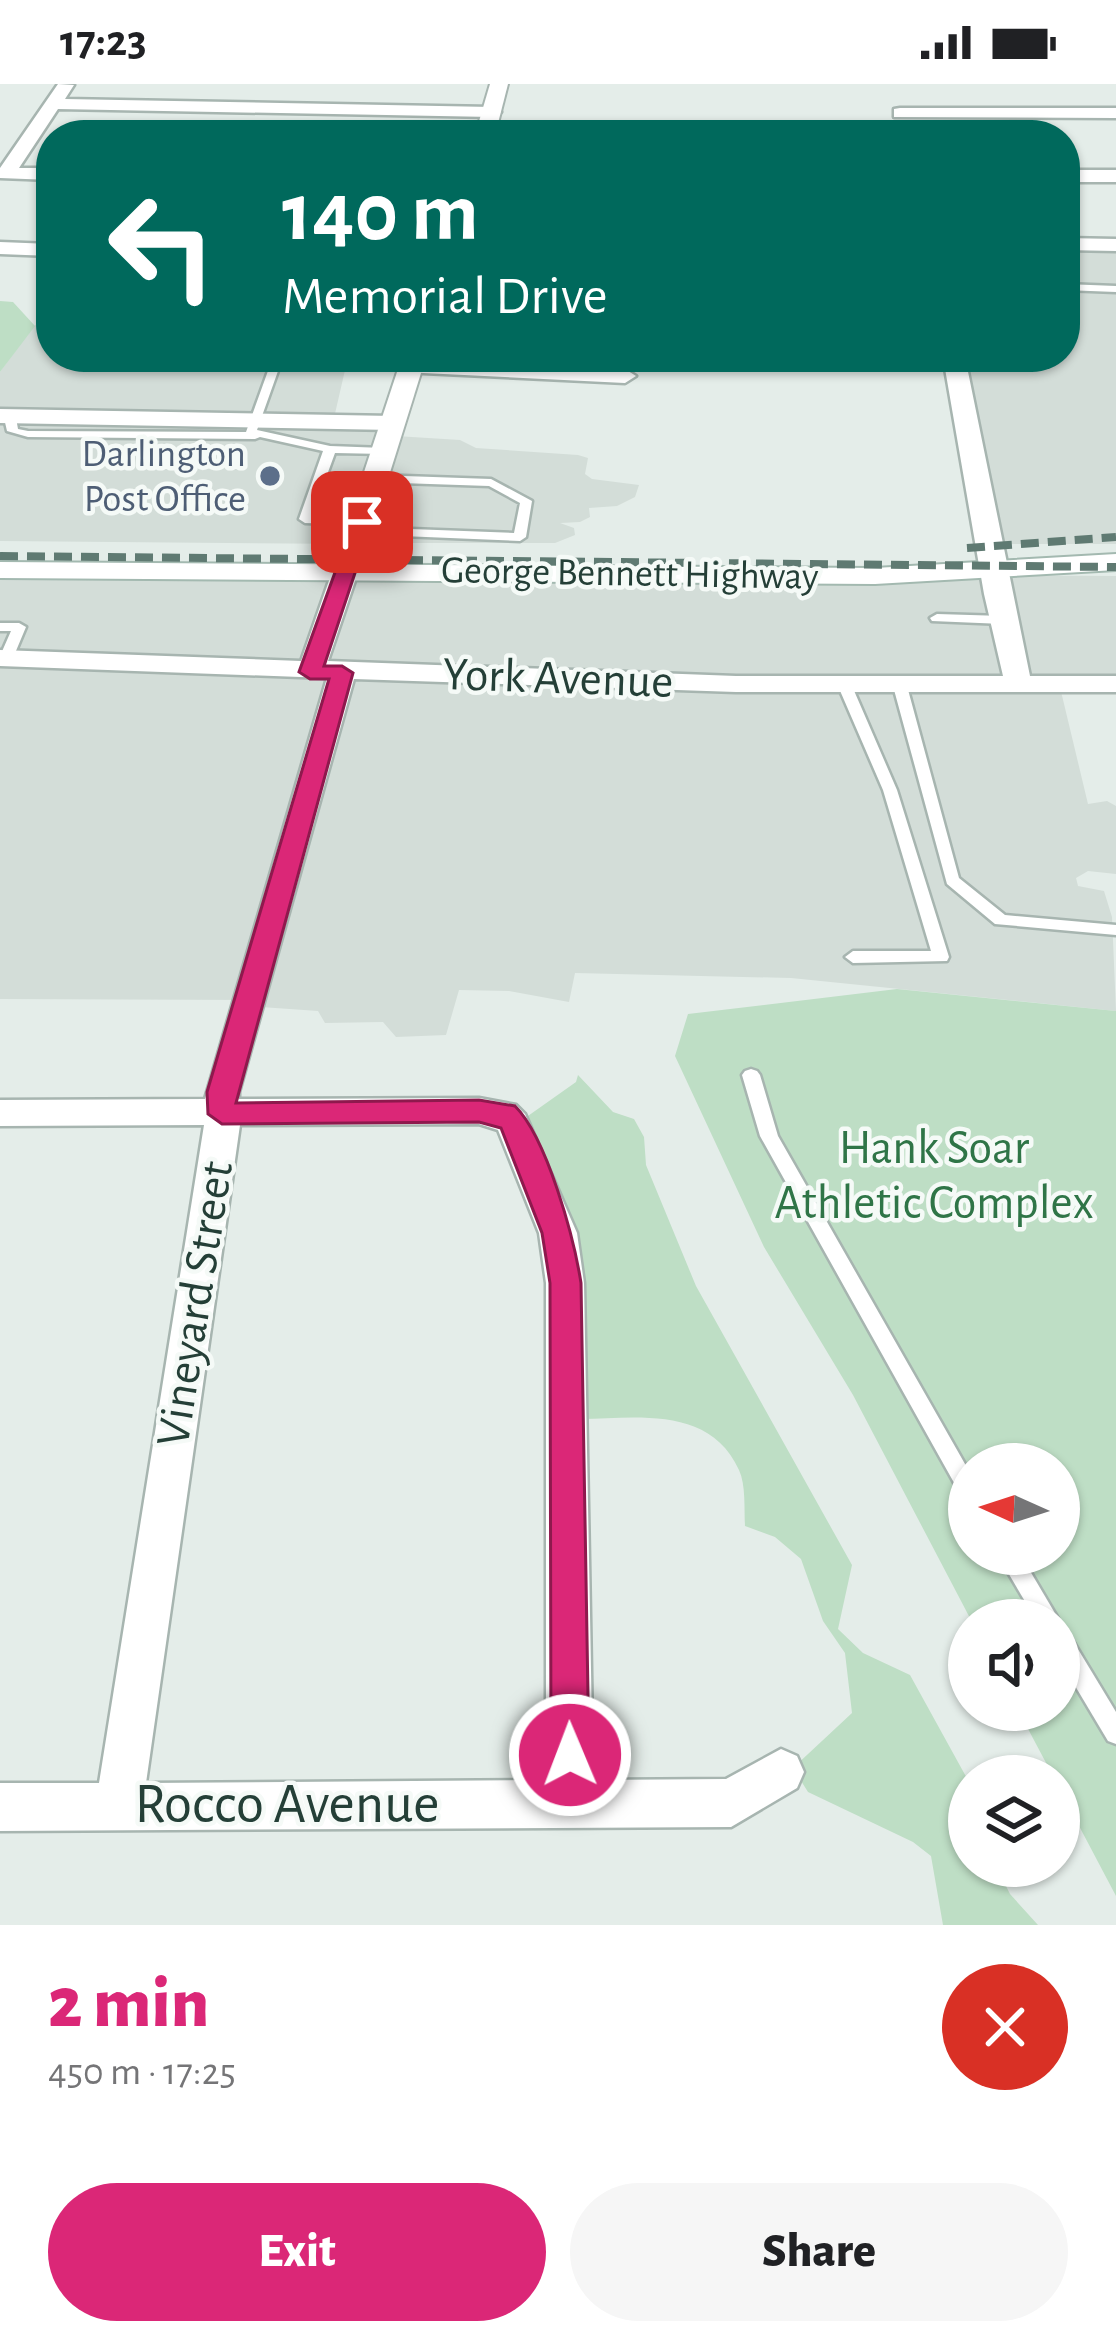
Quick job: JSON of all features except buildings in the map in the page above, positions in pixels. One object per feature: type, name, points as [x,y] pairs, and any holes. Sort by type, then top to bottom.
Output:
[{"type":"main road","points":[[490,120],[499,84]]},
{"type":"main road","points":[[346,572],[409,372]]},
{"type":"main road","name":"George Bennett Highway","points":[[0,570],[875,576],[1116,562]]},
{"type":"street","points":[[41,120],[67,84]]},
{"type":"street","points":[[53,104],[492,112]]},
{"type":"street","points":[[305,120],[312,106]]},
{"type":"street","points":[[902,120],[898,106],[1116,113]]},
{"type":"street","points":[[3,173],[36,127]]},
{"type":"street","points":[[3,173],[36,174]]},
{"type":"street","points":[[1080,176],[1116,176]]},
{"type":"street","points":[[1080,244],[1116,245]]},
{"type":"street","points":[[0,248],[36,249]]},
{"type":"street","points":[[564,372],[625,376]]},
{"type":"street","points":[[957,372],[1019,685]]},
{"type":"street","points":[[5,417],[255,429],[393,423]]},
{"type":"street","name":"Vineyard Street","points":[[119,1805],[222,1114],[221,1092],[326,672],[346,572]]},
{"type":"street","name":"York Avenue","points":[[3,658],[845,686],[1116,684]]},
{"type":"street","points":[[0,1113],[504,1114],[513,1123],[558,1233],[566,1283],[570,1803]]},
{"type":"street","name":"Rocco Avenue","points":[[0,1807],[731,1803],[781,1772]]},
{"type":"lane","points":[[1080,288],[1116,289]]},
{"type":"lane","points":[[273,372],[255,429],[330,449],[384,451]]},
{"type":"lane","points":[[330,449],[305,519],[520,537],[526,501],[491,483],[375,479]]},
{"type":"lane","points":[[937,618],[1004,620]]},
{"type":"lane","points":[[0,627],[20,627],[3,658]]},
{"type":"lane","points":[[845,686],[890,790],[941,957],[853,957]]},
{"type":"lane","points":[[899,686],[952,880],[1001,920],[1116,930]]},
{"type":"lane","points":[[752,1075],[769,1136],[948,1453]]},
{"type":"lane","points":[[1080,1673],[1116,1732]]},
{"type":"shaded area","points":[[1080,243],[1116,244],[1116,544],[994,544],[965,372],[1080,372]]},
{"type":"shaded area","points":[[36,325],[36,372],[345,372],[334,418],[396,422],[396,436],[460,440],[476,448],[578,455],[588,458],[585,474],[592,479],[639,485],[635,497],[617,506],[589,508],[590,517],[560,523],[574,528],[575,535],[555,543],[401,543],[366,537],[357,544],[0,541],[0,372]]},
{"type":"shaded area","points":[[0,570],[1116,576],[1116,681],[1059,683],[1088,804],[1107,801],[1116,806],[1116,874],[1088,871],[1076,878],[1078,886],[1104,891],[1112,917],[1116,1011],[791,978],[575,973],[569,1002],[509,991],[459,990],[446,1035],[396,1037],[383,1022],[325,1023],[318,1011],[261,1007],[253,1000],[0,999]]},
{"type":"green space","points":[[0,301],[13,302],[35,326],[0,372]]},
{"type":"green space","name":"Hank Soar Athletic Complex","points":[[897,989],[1116,1011],[1116,1896],[1080,1828],[1080,1755],[1042,1755],[1029,1731],[1080,1731],[1080,1599],[960,1599],[853,1395],[764,1247],[675,1056],[688,1014]]},
{"type":"green space","points":[[578,1075],[613,1112],[634,1119],[644,1137],[646,1165],[696,1286],[852,1565],[838,1629],[863,1653],[910,1675],[954,1755],[948,1755],[948,1887],[1006,1887],[1038,1925],[943,1925],[931,1856],[913,1842],[808,1792],[793,1768],[852,1713],[845,1653],[823,1621],[801,1559],[775,1537],[745,1526],[741,1476],[726,1449],[710,1435],[671,1420],[581,1419],[518,1123],[576,1082]]},
{"type":"railway","points":[[967,548],[1116,537]]},
{"type":"railway","points":[[0,556],[1116,567]]},
{"type":"place","name":"Darlington Post Office","points":[[270,476]]},
{"type":"route","points":[[362,522],[310,672],[342,673],[221,1092],[222,1114],[479,1111],[504,1114],[513,1123],[558,1233],[566,1283],[570,1755]]}]
